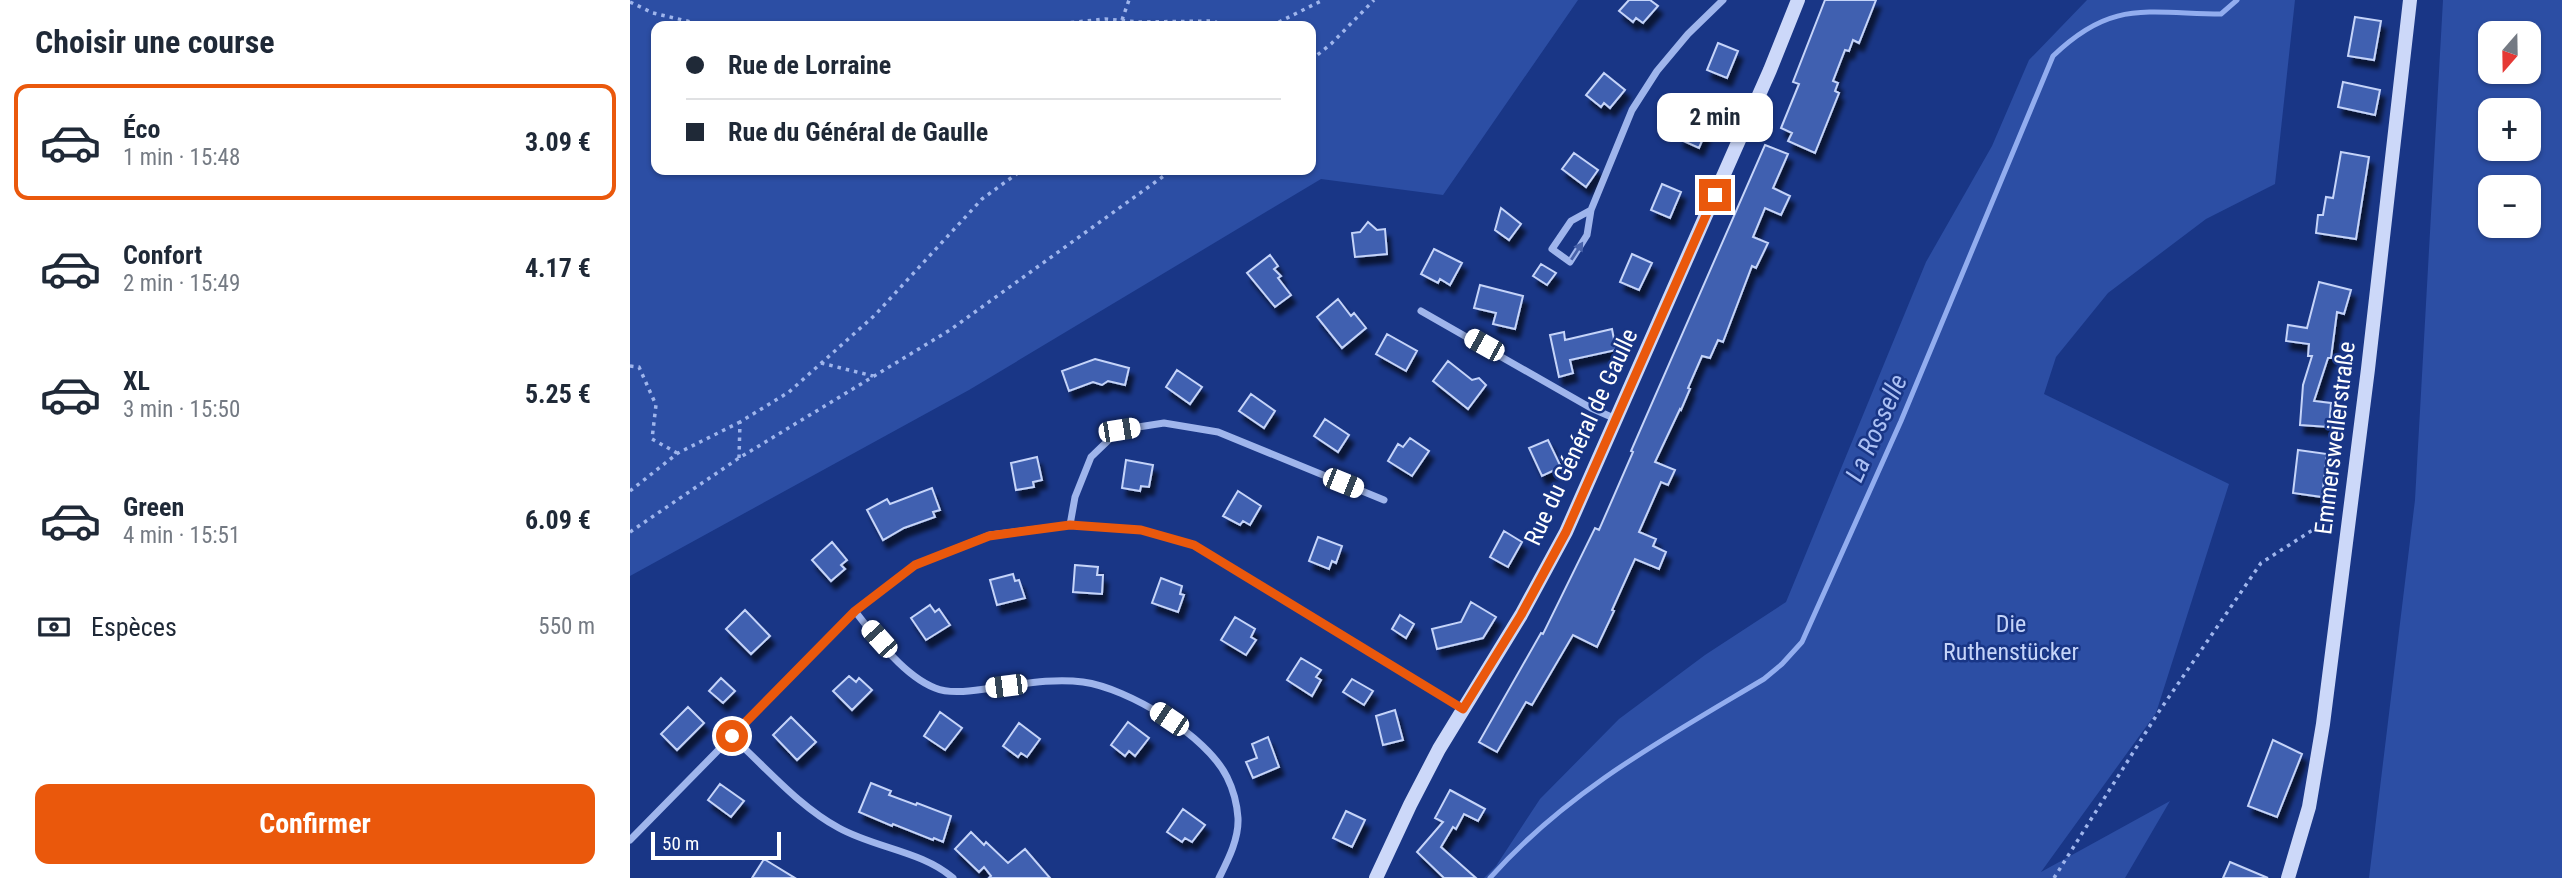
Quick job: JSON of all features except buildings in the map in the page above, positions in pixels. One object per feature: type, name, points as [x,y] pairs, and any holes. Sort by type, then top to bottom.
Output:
[{"type":"main road","name":"Rue du Général de Gaulle","points":[[1376,878],[1410,805],[1463,709],[1521,615],[1566,532],[1770,70],[1798,0]]},
{"type":"main road","name":"Emmersweilerstraße","points":[[2288,878],[2309,807],[2323,724],[2410,0]]},
{"type":"street","points":[[1591,210],[1571,221],[1552,249],[1570,262],[1587,234],[1591,210],[1632,110],[1657,71],[1688,34],[1723,0]]},
{"type":"street","points":[[1421,311],[1591,408],[1616,419]]},
{"type":"street","points":[[1070,525],[1075,497],[1091,457],[1119,430],[1164,423],[1218,432],[1384,500]]},
{"type":"street","points":[[630,839],[855,611],[915,565],[989,536],[1070,525],[1141,530],[1194,545],[1463,709]]},
{"type":"street","points":[[855,611],[913,677],[937,689],[963,691],[1050,681],[1085,682],[1119,692],[1152,708],[1186,731],[1226,774],[1235,797],[1238,820],[1233,851],[1219,878]]},
{"type":"street","points":[[732,736],[810,809],[837,828],[941,868],[953,878]]},
{"type":"path","points":[[1122,20],[1129,0]]},
{"type":"path","points":[[1282,21],[1323,0]]},
{"type":"path","points":[[1316,56],[1374,0]]},
{"type":"path","points":[[630,2],[653,13],[687,21]]},
{"type":"path","points":[[1086,21],[1214,21]]},
{"type":"path","points":[[630,491],[678,453],[740,422],[789,392],[875,315],[982,199],[1015,175]]},
{"type":"path","points":[[630,532],[739,458],[950,330],[1165,175]]},
{"type":"path","points":[[821,363],[874,376]]},
{"type":"path","points":[[630,366],[639,367],[656,405],[652,439],[678,453]]},
{"type":"path","points":[[739,458],[740,422]]},
{"type":"path","points":[[2054,878],[2158,713],[2261,563],[2350,506]]},
{"type":"green space","points":[[630,0],[1578,0],[1443,195],[1321,179],[969,390],[630,576]]},
{"type":"green space","name":"Die Ruthenstücker","points":[[2087,0],[2295,0],[2275,184],[2206,219],[2108,293],[2056,357],[2044,394],[2229,484],[2156,713],[2041,872],[2170,801],[2125,878],[1484,878],[1496,866],[1540,799],[1619,719],[1705,655],[1786,602],[1926,262],[1992,146],[2029,60]]},
{"type":"green space","points":[[2443,0],[2562,0],[2562,878],[2369,878],[2415,500]]},
{"type":"waterway","name":"La Rosselle","points":[[1490,878],[1551,818],[1584,792],[1654,745],[1764,679],[1802,642],[1901,421],[2053,56],[2074,38],[2111,18],[2149,12],[2221,14],[2237,0]]},
{"type":"route","points":[[732,736],[855,611],[915,565],[989,536],[1070,525],[1141,530],[1194,545],[1463,709],[1521,615],[1566,532],[1715,195]]}]
